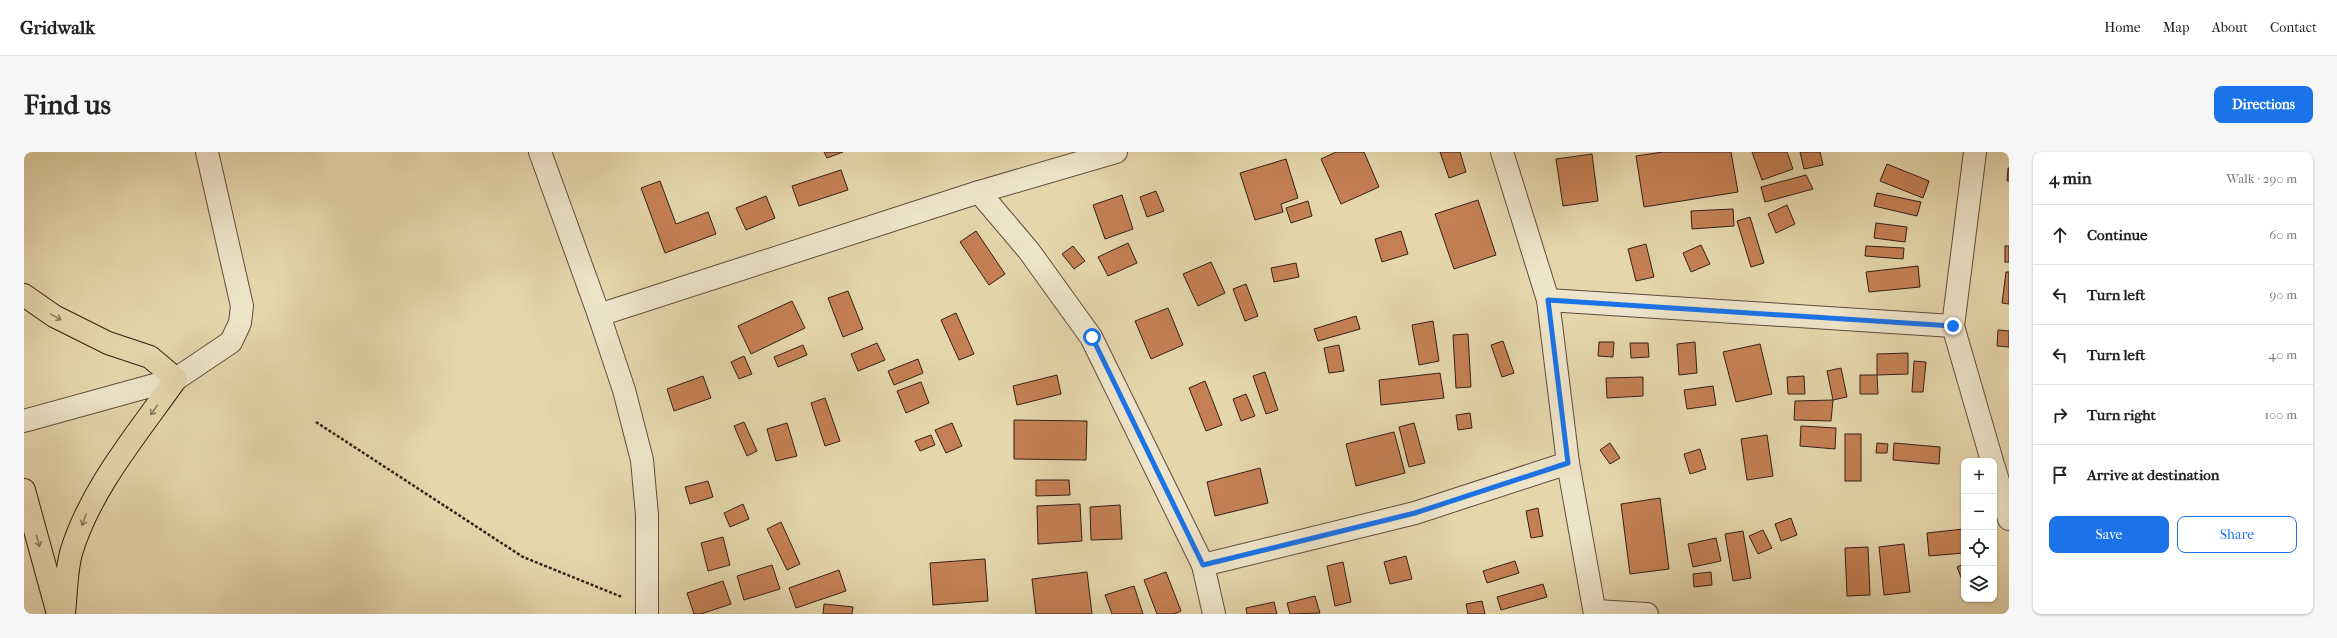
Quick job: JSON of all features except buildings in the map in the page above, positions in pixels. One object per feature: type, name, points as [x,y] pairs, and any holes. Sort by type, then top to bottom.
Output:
[{"type":"highway","points":[[24,295],[54,316],[108,343],[150,357],[176,378],[117,463],[87,513],[71,554],[64,614]]},
{"type":"highway","points":[[24,490],[58,614]]},
{"type":"street","points":[[24,421],[176,378],[231,342],[240,323],[242,306],[207,152]]},
{"type":"street","points":[[540,152],[599,315],[624,390],[642,460],[647,515],[647,611]]},
{"type":"street","points":[[599,315],[979,192],[1116,152]]},
{"type":"street","points":[[1502,152],[1548,300],[1568,463],[1595,613],[1647,614]]},
{"type":"street","points":[[1975,152],[1953,326],[1991,458]]},
{"type":"street","points":[[979,192],[1029,251],[1092,337],[1203,565],[1214,614]]},
{"type":"street","points":[[1548,300],[1953,326]]},
{"type":"street","points":[[1203,565],[1415,513],[1568,463]]},
{"type":"street","points":[[1997,476],[2007,506]]},
{"type":"path","points":[[316,422],[524,557],[647,611]]},
{"type":"route","points":[[1092,337],[1203,565],[1415,513],[1568,463],[1548,300],[1953,326]]}]
